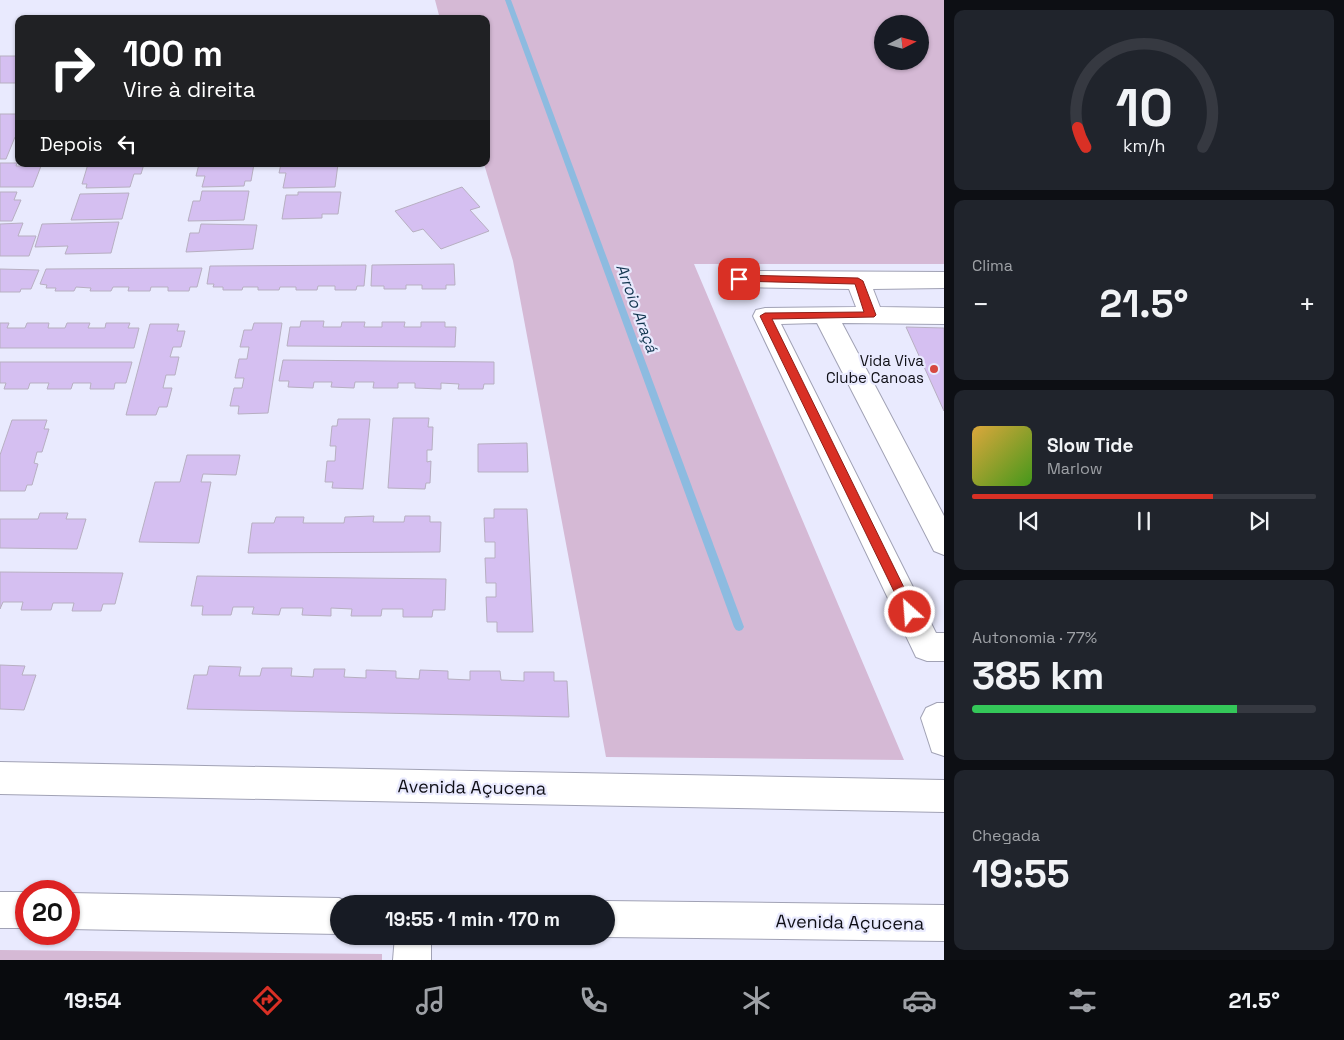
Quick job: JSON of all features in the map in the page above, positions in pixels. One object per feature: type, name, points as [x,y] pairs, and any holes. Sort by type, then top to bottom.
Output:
[{"type":"main road","points":[[739,279],[944,280]]},
{"type":"main road","points":[[858,281],[871,315]]},
{"type":"main road","points":[[825,315],[944,543]]},
{"type":"main road","points":[[944,316],[765,316],[927,647],[944,647]]},
{"type":"main road","points":[[944,718],[937,718],[944,741]]},
{"type":"main road","name":"Avenida Açucena","points":[[0,778],[944,796]]},
{"type":"main road","points":[[0,910],[15,910]]},
{"type":"main road","points":[[80,911],[330,916]]},
{"type":"main road","name":"Avenida Açucena","points":[[615,919],[944,923]]},
{"type":"main road","points":[[412,960],[413,945]]},
{"type":"shaded area","points":[[435,0],[944,0],[944,264],[694,264],[904,760],[606,757],[513,261],[485,167],[490,167],[490,15],[439,15]]},
{"type":"shaded area","points":[[0,950],[382,954],[382,960],[0,960]]},
{"type":"building","points":[[0,56],[15,56],[15,83],[0,83]]},
{"type":"building","points":[[0,114],[15,114],[15,137],[6,159],[0,159]]},
{"type":"building","points":[[0,163],[15,163],[15,167],[41,167],[33,187],[0,187]]},
{"type":"building","points":[[87,167],[143,167],[141,174],[134,174],[130,187],[86,188],[87,184],[82,184]]},
{"type":"building","points":[[198,167],[253,167],[251,181],[245,181],[244,186],[202,187],[205,176],[196,176]]},
{"type":"building","points":[[280,167],[338,167],[335,187],[283,188],[286,173],[279,173]]},
{"type":"building","points":[[462,187],[480,207],[470,210],[489,231],[441,249],[423,229],[413,232],[395,211]]},
{"type":"building","points":[[202,191],[249,191],[244,220],[188,221],[193,201],[200,201]]},
{"type":"building","points":[[0,192],[17,192],[14,200],[21,200],[12,221],[0,221]]},
{"type":"building","points":[[298,192],[341,192],[338,214],[322,214],[322,218],[282,219],[286,195],[298,195]]},
{"type":"building","points":[[129,193],[122,219],[71,220],[80,194]]},
{"type":"building","points":[[119,222],[111,253],[65,254],[68,246],[35,247],[42,224]]},
{"type":"building","points":[[23,223],[18,236],[36,236],[29,256],[0,256],[0,224]]},
{"type":"building","points":[[201,224],[257,225],[253,249],[186,252],[190,233],[199,233]]},
{"type":"building","points":[[454,264],[455,285],[446,285],[446,289],[422,289],[422,285],[406,285],[406,289],[384,289],[384,286],[371,286],[372,265]]},
{"type":"building","points":[[366,265],[364,286],[357,286],[356,290],[335,290],[335,286],[318,286],[317,290],[296,290],[296,287],[280,287],[279,290],[258,290],[258,287],[243,287],[242,290],[223,290],[223,287],[213,287],[214,284],[207,284],[210,266]]},
{"type":"building","points":[[202,268],[197,287],[190,287],[189,291],[168,291],[168,287],[151,287],[150,291],[128,291],[129,287],[113,287],[111,291],[90,291],[91,288],[76,287],[74,291],[55,291],[56,288],[46,288],[47,285],[40,284],[46,269]]},
{"type":"building","points":[[0,269],[39,270],[31,289],[21,289],[20,292],[0,292]]},
{"type":"building","points":[[301,321],[324,321],[323,327],[341,327],[342,322],[365,322],[364,327],[382,327],[382,322],[405,322],[404,327],[421,327],[421,322],[445,322],[445,327],[456,327],[455,347],[287,346],[290,327],[300,327]]},
{"type":"building","points":[[0,323],[9,323],[7,328],[25,328],[27,323],[49,323],[48,328],[65,328],[67,323],[90,323],[88,328],[105,328],[106,323],[130,323],[128,328],[139,328],[134,348],[0,348]]},
{"type":"building","points":[[254,323],[282,323],[268,413],[238,414],[239,406],[230,406],[234,388],[242,388],[244,378],[235,378],[239,359],[247,359],[249,347],[240,347],[244,330],[252,330]]},
{"type":"building","points":[[150,324],[179,324],[177,331],[185,331],[181,347],[173,347],[170,357],[179,357],[175,375],[166,375],[163,388],[172,388],[167,407],[159,407],[156,415],[126,415]]},
{"type":"building","name":"Vida Viva Clube Canoas","points":[[906,327],[944,328],[944,411]]},
{"type":"building","points":[[283,360],[494,362],[494,384],[484,384],[483,389],[458,389],[459,384],[441,383],[441,389],[415,388],[415,383],[398,383],[398,388],[373,388],[374,382],[355,382],[354,388],[331,387],[332,382],[314,382],[313,388],[288,387],[289,381],[279,381]]},
{"type":"building","points":[[0,362],[132,362],[126,383],[115,383],[114,389],[90,389],[91,383],[73,383],[71,389],[47,389],[49,383],[30,383],[28,389],[4,389],[6,383],[0,383]]},
{"type":"building","points":[[393,418],[429,418],[428,427],[433,427],[432,450],[427,450],[427,462],[431,461],[430,483],[426,483],[425,489],[388,488]]},
{"type":"building","points":[[338,419],[370,419],[363,489],[332,488],[333,482],[325,482],[327,461],[335,461],[336,446],[330,446],[332,426],[337,426]]},
{"type":"building","points":[[12,420],[47,420],[44,429],[49,429],[42,452],[37,452],[34,463],[38,464],[32,485],[27,485],[25,491],[0,491],[0,455]]},
{"type":"building","points":[[527,443],[528,472],[478,472],[478,444]]},
{"type":"building","points":[[187,455],[240,455],[236,475],[203,474],[201,482],[211,482],[199,543],[139,542],[155,482],[180,482]]},
{"type":"building","points":[[494,509],[527,509],[533,632],[497,632],[497,622],[487,622],[486,597],[496,597],[496,583],[486,583],[485,558],[495,558],[495,542],[485,542],[484,518],[494,518]]},
{"type":"building","points":[[40,513],[68,513],[66,519],[86,519],[77,549],[0,548],[0,519],[38,519]]},
{"type":"building","points":[[374,516],[373,522],[404,522],[405,516],[430,516],[430,522],[441,522],[440,552],[248,553],[252,523],[274,523],[276,517],[304,517],[303,523],[344,523],[345,517]]},
{"type":"building","points":[[0,572],[123,573],[115,604],[103,604],[101,611],[72,611],[74,603],[53,603],[51,610],[21,610],[23,602],[3,602],[0,609]]},
{"type":"building","points":[[197,576],[446,579],[445,610],[433,610],[432,617],[403,617],[403,609],[382,609],[381,616],[351,616],[352,609],[331,608],[331,616],[302,615],[303,608],[281,608],[279,615],[252,614],[254,607],[233,607],[231,615],[202,615],[203,606],[191,606]]},
{"type":"building","points":[[0,665],[25,666],[22,675],[36,675],[24,710],[0,709]]},
{"type":"building","points":[[209,666],[241,667],[239,676],[260,676],[262,668],[292,668],[291,676],[313,677],[314,669],[345,669],[344,677],[366,678],[366,670],[396,671],[396,678],[419,679],[420,670],[448,671],[448,679],[470,680],[470,671],[500,671],[501,680],[524,681],[524,672],[554,672],[554,681],[567,681],[569,717],[187,709],[194,675],[207,675]]},
{"type":"waterway","name":"Arroio Araçá","points":[[508,0],[739,627]]},
{"type":"place","name":"Vida Viva Clube Canoas","points":[[934,369]]},
{"type":"route","points":[[739,279],[858,281],[871,315],[765,316],[910,612]]}]
